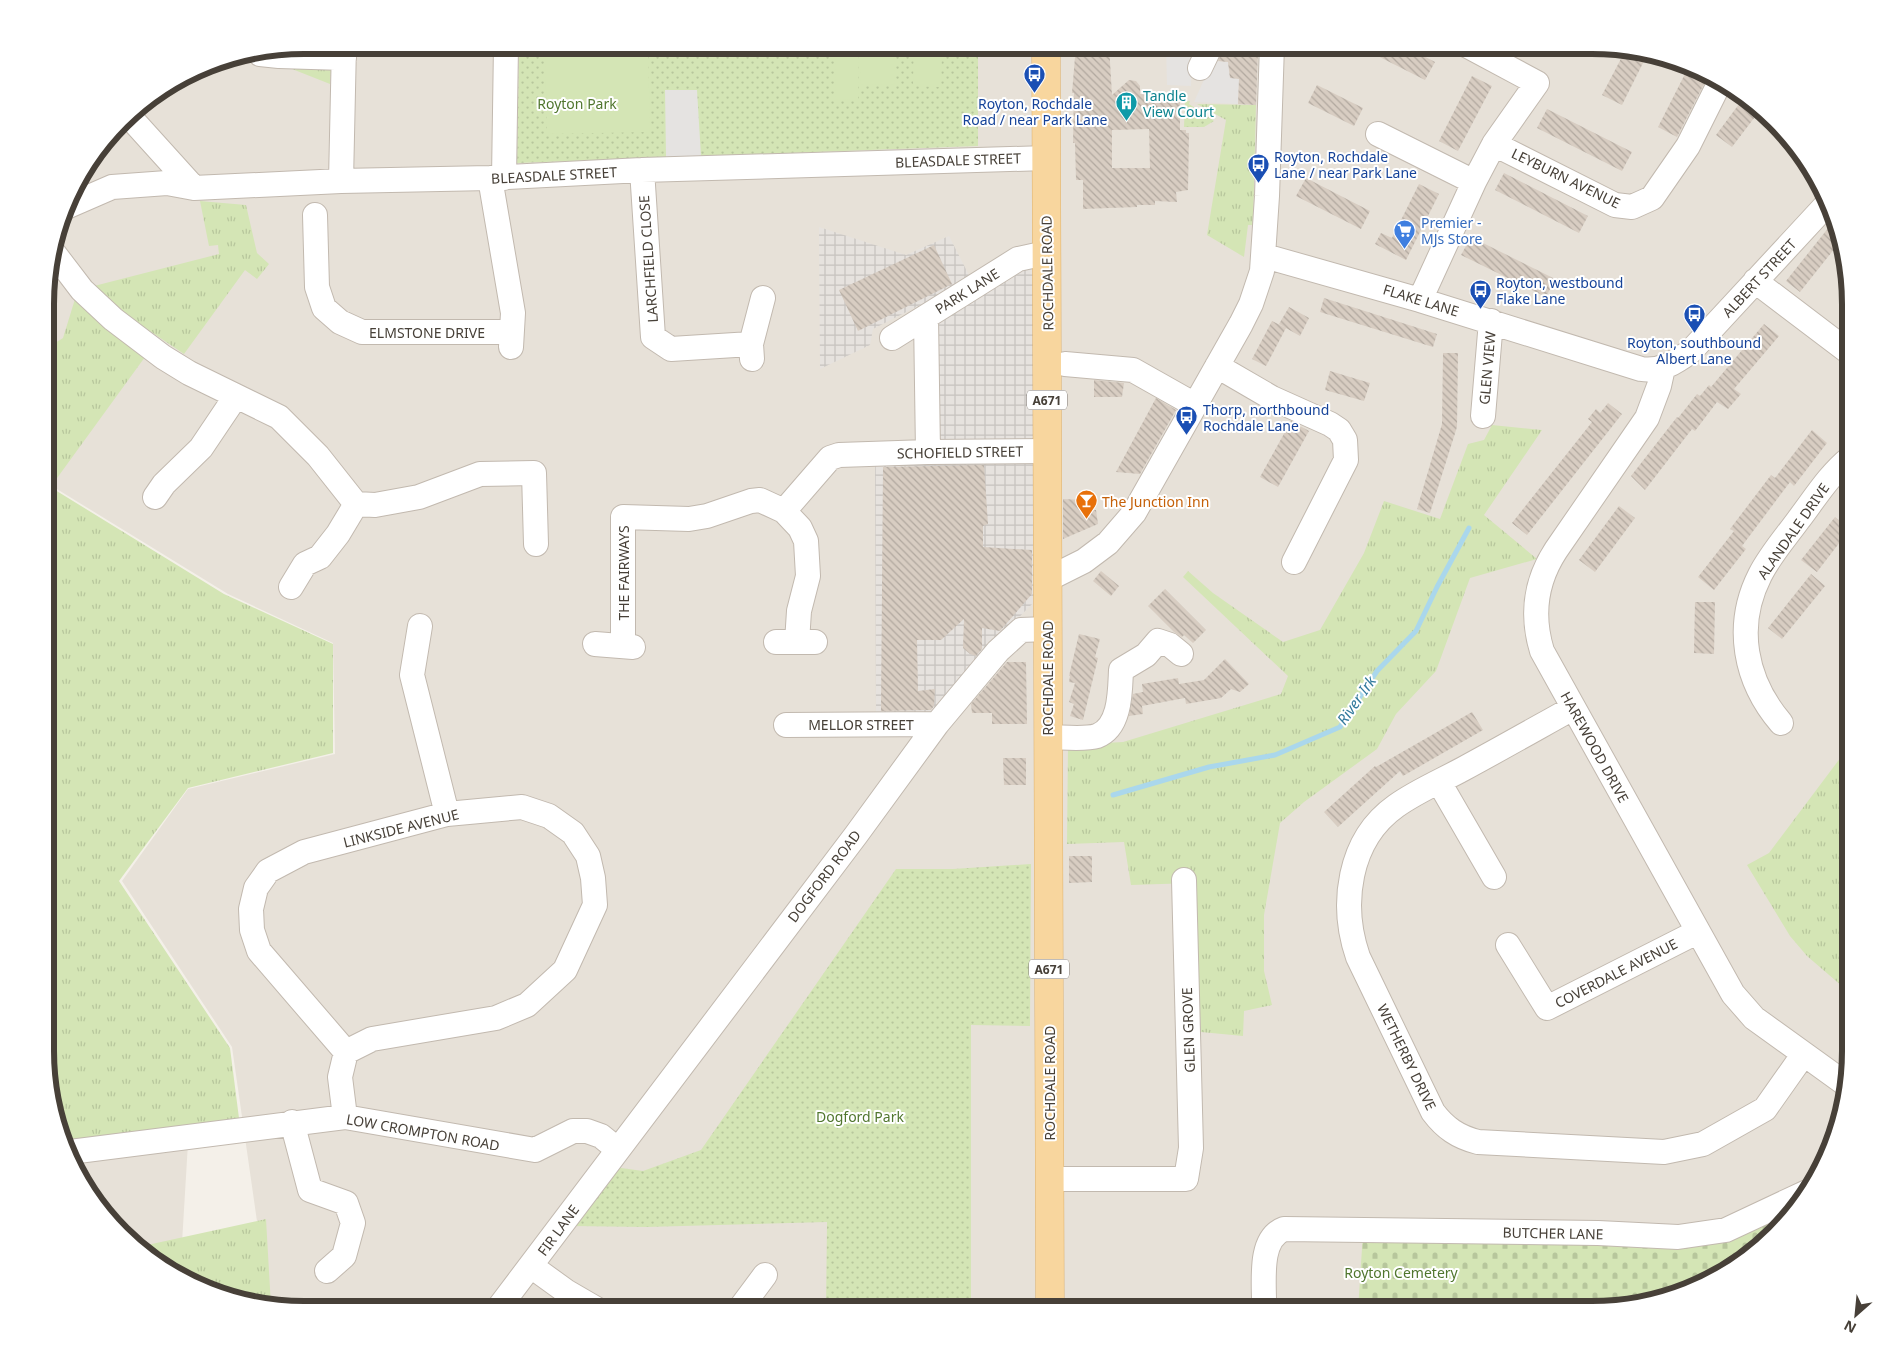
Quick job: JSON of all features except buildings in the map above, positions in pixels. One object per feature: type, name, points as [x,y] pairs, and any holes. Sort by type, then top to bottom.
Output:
[{"type":"main road","name":"ROCHDALE ROAD","points":[[1046,54],[1050,1301]]},
{"type":"street","points":[[275,56],[305,54]]},
{"type":"street","points":[[341,180],[344,54]]},
{"type":"street","name":"ELMSTONE DRIVE","points":[[315,216],[317,288],[324,308],[340,322],[362,332],[511,340],[513,313],[497,178],[505,54]]},
{"type":"street","points":[[1200,68],[1207,54]]},
{"type":"street","points":[[1048,578],[1084,561],[1108,543],[1134,513],[1251,304],[1265,256],[1272,54]]},
{"type":"street","points":[[1420,300],[1474,182],[1494,144],[1537,83],[1481,54]]},
{"type":"street","name":"LEYBURN AVENUE","points":[[1494,144],[1615,205],[1639,206],[1652,198],[1688,146],[1717,87]]},
{"type":"street","points":[[133,121],[194,188]]},
{"type":"street","points":[[1378,134],[1474,182]]},
{"type":"street","name":"BLEASDALE STREET","points":[[75,203],[112,187],[167,183],[194,188],[341,180],[497,178],[642,170],[1046,158]]},
{"type":"street","name":"LARCHFIELD CLOSE","points":[[642,170],[653,337],[671,349],[752,352],[762,298]]},
{"type":"street","name":"ALBERT STREET","points":[[1662,368],[1691,351],[1823,208]]},
{"type":"street","name":"PARK LANE","points":[[892,338],[1018,259],[1046,253]]},
{"type":"street","name":"FLAKE LANE","points":[[1265,256],[1491,321],[1642,370],[1652,371],[1662,368]]},
{"type":"street","points":[[58,260],[82,290],[139,339],[189,373],[279,417],[300,435],[356,504],[375,505],[419,498],[480,474],[534,473],[536,544]]},
{"type":"street","points":[[1755,281],[1842,347]]},
{"type":"street","points":[[926,317],[928,452]]},
{"type":"street","name":"GLEN VIEW","points":[[1483,416],[1491,321]]},
{"type":"street","points":[[1065,364],[1133,370],[1195,405]]},
{"type":"street","points":[[1217,366],[1272,398],[1330,424],[1340,430],[1345,440],[1346,460],[1294,562]]},
{"type":"street","name":"HAREWOOD DRIVE","points":[[1662,368],[1659,386],[1647,418],[1556,550],[1539,585],[1535,611],[1538,638],[1542,652],[1733,994],[1754,1018],[1840,1081]]},
{"type":"street","points":[[155,497],[164,484],[201,448],[236,396]]},
{"type":"street","name":"SCHOFIELD STREET","points":[[784,510],[830,458],[839,455],[1046,451]]},
{"type":"street","name":"ALANDALE DRIVE","points":[[1781,723],[1760,695],[1748,662],[1746,626],[1748,608],[1757,582],[1770,558],[1832,476],[1842,466]]},
{"type":"street","name":"THE FAIRWAYS","points":[[595,644],[628,646],[623,517],[689,518],[707,516],[751,501],[760,500],[784,510],[800,528],[806,541],[808,576],[799,611],[796,642]]},
{"type":"street","points":[[291,587],[305,564],[320,557],[338,534],[356,504]]},
{"type":"street","points":[[420,626],[412,675],[447,814]]},
{"type":"street","name":"DOGFORD ROAD","points":[[617,1149],[856,835],[937,724],[998,651],[1021,630],[1047,629]]},
{"type":"street","points":[[1047,737],[1097,736],[1109,728],[1119,702],[1121,670],[1146,655],[1158,641],[1170,645],[1181,654]]},
{"type":"street","name":"WETHERBY DRIVE","points":[[1573,708],[1396,806],[1372,831],[1356,861],[1349,893],[1348,909],[1349,926],[1358,957],[1433,1112],[1449,1130],[1478,1142],[1664,1152],[1703,1144],[1765,1109],[1803,1055]]},
{"type":"street","name":"MELLOR STREET","points":[[786,725],[937,724]]},
{"type":"street","points":[[1439,782],[1494,876]]},
{"type":"street","name":"LINKSIDE AVENUE","points":[[522,807],[549,816],[573,833],[588,856],[593,878],[595,904],[565,970],[527,1005],[496,1018],[372,1039],[346,1052],[259,951],[252,930],[251,909],[256,888],[268,871],[304,852],[447,814],[522,807]]},
{"type":"street","name":"GLEN GROVE","points":[[1050,1179],[1186,1179],[1191,1148],[1184,880]]},
{"type":"street","name":"COVERDALE AVENUE","points":[[1508,945],[1547,1008],[1697,932]]},
{"type":"street","points":[[345,1117],[340,1077],[346,1052]]},
{"type":"street","name":"LOW CROMPTON ROAD","points":[[75,1151],[292,1122],[345,1117],[535,1150],[573,1130],[587,1131],[601,1136],[617,1149]]},
{"type":"street","points":[[292,1122],[310,1190],[346,1203],[353,1224],[344,1256],[327,1271]]},
{"type":"street","name":"FIR LANE","points":[[504,1301],[617,1149]]},
{"type":"street","name":"BUTCHER LANE","points":[[1264,1301],[1267,1244],[1278,1231],[1290,1229],[1588,1233],[1678,1237],[1726,1230],[1796,1197]]},
{"type":"street","points":[[531,1266],[582,1301]]},
{"type":"street","points":[[746,1301],[765,1275]]},
{"type":"shaded area","points":[[287,54],[1609,54],[1657,62],[1673,67],[1703,79],[1745,105],[1791,151],[1817,193],[1834,239],[1840,271],[1842,287],[1842,1068],[1834,1116],[1829,1132],[1817,1162],[1791,1204],[1745,1250],[1703,1276],[1673,1288],[1657,1293],[1609,1301],[287,1301],[268,1298],[232,1047],[122,881],[188,789],[335,754],[333,643],[228,594],[54,487],[54,287],[62,239],[79,193],[105,151],[151,105],[193,79],[223,67],[239,62]]},
{"type":"shaded area","points":[[1166,54],[1192,54],[1191,86],[1167,85]]},
{"type":"shaded area","points":[[1218,61],[1228,62],[1230,77],[1239,79],[1238,104],[1194,102],[1207,73]]},
{"type":"shaded area","points":[[665,90],[697,90],[701,156],[666,157]]},
{"type":"shaded area","points":[[819,227],[906,255],[949,236],[971,279],[873,329],[870,345],[820,369]]},
{"type":"shaded area","points":[[1022,267],[1035,268],[1038,598],[966,671],[937,718],[876,718],[875,460],[936,456],[933,318]]},
{"type":"shaded area","points":[[188,1143],[182,1243],[148,1248],[105,1204],[77,1156]]},
{"type":"green space","name":"Royton Park","points":[[519,54],[978,54],[978,146],[517,163]]},
{"type":"green space","points":[[545,54],[648,54],[650,132],[547,134]]},
{"type":"green space","points":[[836,54],[859,54],[858,100],[835,99]]},
{"type":"green space","points":[[861,54],[895,54],[894,85],[860,84]]},
{"type":"green space","points":[[914,54],[942,54],[941,87],[913,86]]},
{"type":"green space","points":[[287,67],[331,69],[330,84]]},
{"type":"green space","points":[[1185,101],[1190,101],[1189,104],[1214,121],[1204,127],[1184,127]]},
{"type":"green space","points":[[1197,104],[1256,105],[1253,225],[1248,225],[1244,257],[1207,235],[1226,120]]},
{"type":"green space","points":[[200,201],[246,205],[257,253],[269,264],[257,279],[245,270],[184,354],[126,315],[94,286],[219,254],[218,245],[209,246]]},
{"type":"green space","points":[[75,299],[145,357],[54,482],[54,344],[63,338]]},
{"type":"green space","points":[[1492,425],[1542,430],[1484,515],[1537,559],[1470,578],[1436,671],[1396,714],[1377,749],[1304,802],[1280,823],[1264,915],[1264,971],[1272,1005],[1244,1011],[1243,1036],[1201,1032],[1193,883],[1131,885],[1124,842],[1067,844],[1068,745],[1123,742],[1281,694],[1288,676],[1183,577],[1188,571],[1213,593],[1283,642],[1320,630],[1364,553],[1384,501],[1440,519],[1468,444],[1484,440]]},
{"type":"green space","points":[[54,489],[224,594],[333,644],[333,753],[188,788],[119,881],[230,1048],[240,1126],[72,1144],[62,1116],[54,1068]]},
{"type":"green space","points":[[1842,756],[1842,986],[1807,956],[1790,936],[1747,865],[1769,853]]},
{"type":"green space","name":"Dogford Park","points":[[1031,864],[1030,1026],[971,1025],[971,1301],[826,1301],[827,1222],[646,1227],[572,1226],[614,1167],[643,1171],[701,1150],[896,869],[953,869]]},
{"type":"green space","name":"Royton Cemetery","points":[[1783,1213],[1745,1250],[1717,1268],[1703,1276],[1657,1293],[1609,1301],[1359,1301],[1363,1233],[1684,1239]]},
{"type":"green space","points":[[266,1219],[271,1299],[239,1293],[193,1276],[146,1245]]},
{"type":"waterway","name":"River Irk","points":[[1113,795],[1209,767],[1275,755],[1340,727],[1377,671],[1416,631],[1469,528]]},
{"type":"place","name":"Royton, Rochdale Road / near Park Lane","points":[[1035,94]]},
{"type":"place","name":"Tandle View Court","points":[[1127,122]]},
{"type":"place","name":"Royton, Rochdale Lane / near Park Lane","points":[[1258,183]]},
{"type":"place","name":"Premier - MJs Store","points":[[1405,249]]},
{"type":"place","name":"Royton, westbound Flake Lane","points":[[1480,309]]},
{"type":"place","name":"Royton, southbound Albert Lane","points":[[1694,333]]},
{"type":"place","name":"Thorp, northbound Rochdale Lane","points":[[1187,436]]},
{"type":"place","name":"The Junction Inn","points":[[1086,520]]}]
